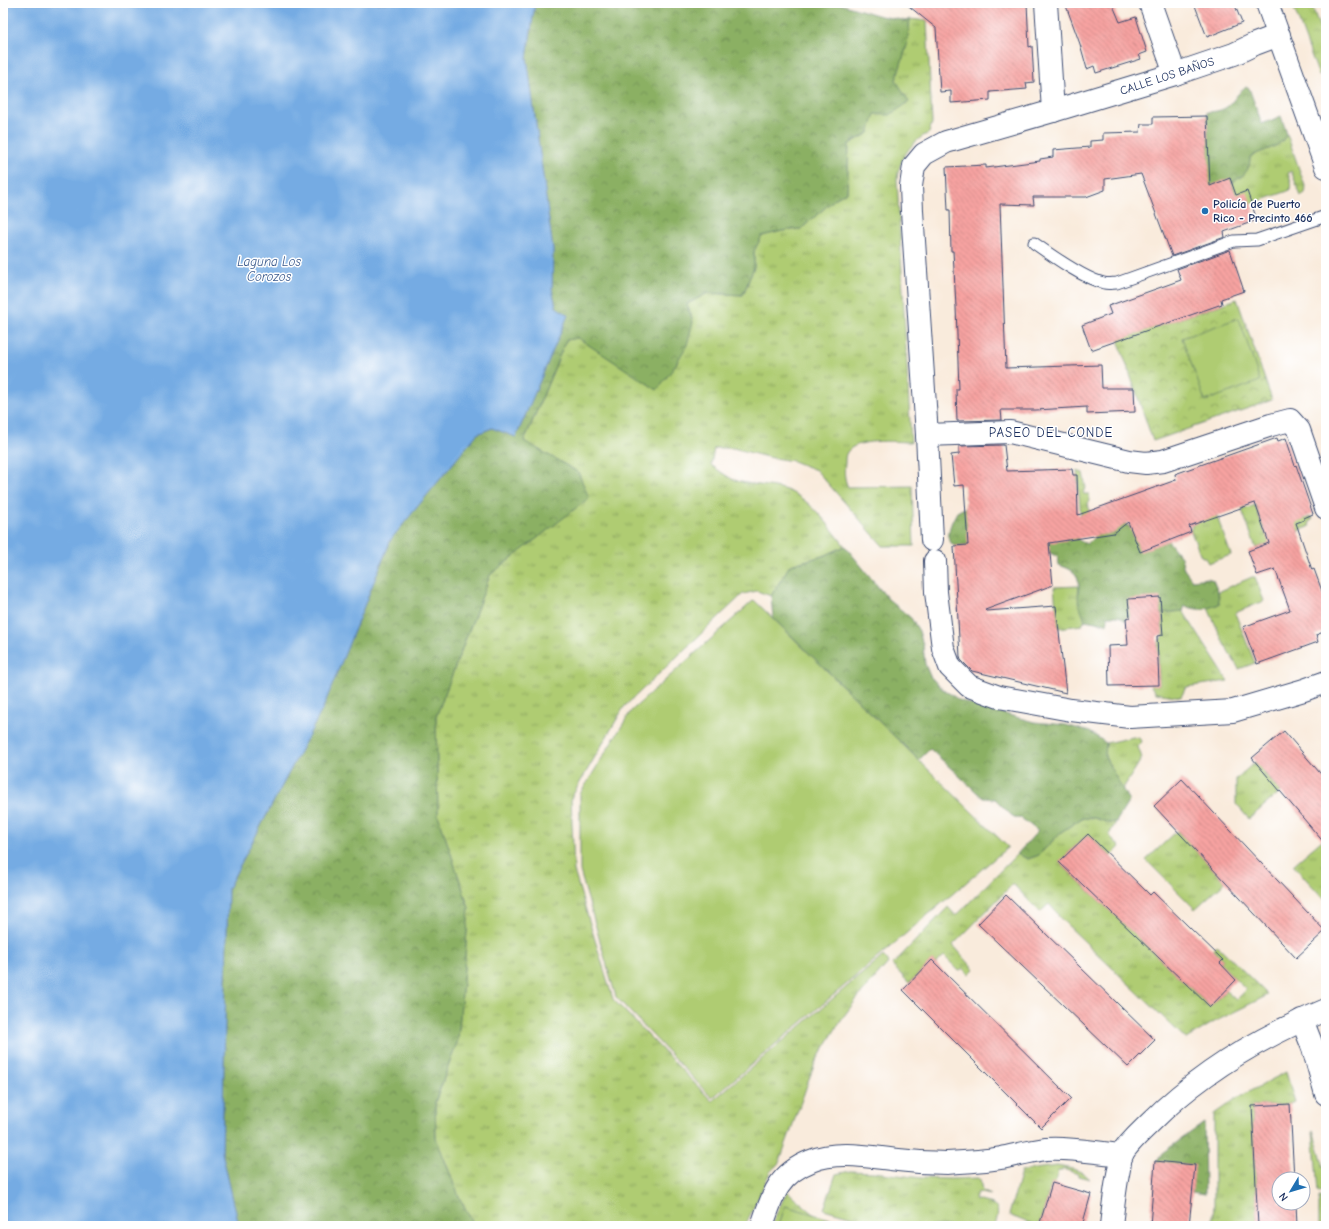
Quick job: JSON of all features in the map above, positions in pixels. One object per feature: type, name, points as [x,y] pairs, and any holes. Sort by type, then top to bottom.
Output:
[{"type":"street","points":[[1046,3],[1054,111]]},
{"type":"street","points":[[1150,3],[1175,74]]},
{"type":"street","points":[[1267,3],[1280,35],[1326,167]]},
{"type":"street","name":"CALLE LOS BAÑOS","points":[[1280,35],[1255,44],[1234,54],[1175,74],[946,142],[924,154],[914,166],[911,186],[912,211],[936,592],[942,648],[950,667],[969,686],[999,697],[1071,710],[1130,717],[1232,711],[1326,682]]},
{"type":"street","points":[[927,435],[1010,432],[1084,451],[1129,461],[1146,463],[1163,461],[1290,420],[1299,430],[1326,508]]},
{"type":"street","points":[[1111,1226],[1115,1189],[1122,1155],[1172,1101],[1185,1090],[1245,1049],[1280,1029],[1326,1010]]},
{"type":"street","points":[[1302,1020],[1313,1048],[1326,1094]]},
{"type":"street","points":[[762,1226],[774,1193],[783,1180],[800,1166],[812,1160],[828,1156],[848,1155],[919,1162],[946,1162],[981,1161],[1046,1149],[1066,1149],[1122,1155]]},
{"type":"lane","points":[[1034,243],[1055,258],[1091,278],[1105,283],[1117,283],[1234,241],[1257,240],[1326,216]]},
{"type":"green space","points":[[535,3],[837,3],[881,16],[907,21],[910,19],[907,45],[896,80],[909,102],[890,115],[875,114],[869,133],[849,144],[847,192],[836,198],[801,229],[782,231],[762,236],[754,251],[754,267],[743,295],[708,293],[687,304],[693,322],[687,345],[673,369],[657,390],[578,338],[566,340],[524,441],[578,472],[589,498],[490,575],[436,717],[438,815],[469,908],[458,1040],[435,1102],[436,1138],[460,1199],[475,1226],[239,1226],[222,1152],[228,888],[323,708],[391,539],[477,434],[492,428],[516,437],[568,315],[556,307],[552,289],[553,250],[527,58]]},
{"type":"green space","points":[[1292,3],[1311,3],[1326,46],[1326,73],[1319,76]]},
{"type":"green space","points":[[910,19],[927,21],[932,123],[929,133],[911,146],[903,158],[897,179],[911,442],[886,441],[857,445],[850,449],[846,454],[844,472],[848,487],[912,486],[914,546],[883,546],[816,470],[793,461],[767,457],[733,448],[714,448],[711,465],[732,479],[745,483],[779,488],[795,494],[819,514],[845,546],[826,555],[790,565],[771,596],[757,591],[743,594],[624,707],[571,798],[574,871],[613,999],[712,1101],[883,956],[889,962],[841,1020],[815,1063],[779,1163],[770,1172],[745,1226],[475,1226],[460,1199],[436,1138],[435,1103],[458,1040],[469,908],[438,815],[436,717],[490,575],[588,498],[578,472],[524,442],[566,340],[578,338],[657,389],[693,322],[687,304],[708,293],[743,295],[754,267],[754,251],[762,236],[782,231],[801,229],[836,198],[847,192],[849,144],[869,133],[874,114],[896,80],[907,45]]},
{"type":"green space","points":[[1246,86],[1249,88],[1262,124],[1281,116],[1287,134],[1280,143],[1250,157],[1248,168],[1240,178],[1234,182],[1184,203],[1208,149],[1207,112],[1222,110],[1230,104]]},
{"type":"green space","points":[[1287,134],[1306,189],[1305,193],[1301,196],[1291,171],[1288,173],[1292,185],[1288,191],[1251,204],[1236,195],[1232,183],[1245,173],[1250,157],[1280,143]]},
{"type":"green space","points":[[1237,299],[1272,400],[1153,441],[1118,340]]},
{"type":"green space","points":[[1239,318],[1260,381],[1205,401],[1182,338]]},
{"type":"green space","points":[[1077,471],[1083,473],[1086,488],[1083,492],[1084,494],[1089,494],[1090,501],[1088,502],[1090,516],[1081,517]]},
{"type":"green space","points":[[1255,505],[1265,533],[1311,517],[1313,519],[1310,521],[1309,527],[1300,530],[1299,533],[1256,548],[1242,510]]},
{"type":"green space","points":[[966,507],[1022,543],[954,546],[949,538],[950,529],[957,512]]},
{"type":"green space","points":[[1216,514],[1231,555],[1208,563],[1205,558],[1201,556],[1190,529],[1192,528],[1192,525]]},
{"type":"green space","points":[[1126,524],[1131,528],[1168,541],[1181,557],[1184,569],[1192,580],[1208,578],[1213,580],[1218,592],[1219,604],[1202,609],[1195,609],[1185,606],[1183,611],[1162,613],[1150,626],[1134,627],[1119,616],[1108,616],[1107,624],[1085,620],[1080,608],[1078,596],[1079,581],[1076,574],[1059,565],[1058,557],[1050,553],[1040,540],[1077,538],[1087,544],[1102,529]]},
{"type":"green space","points":[[845,546],[888,599],[911,618],[919,631],[923,645],[925,664],[930,676],[940,687],[959,700],[976,706],[1034,722],[1066,725],[1090,732],[1106,743],[1105,757],[1129,801],[1116,822],[1109,823],[1095,818],[1082,818],[1061,832],[1039,855],[1028,859],[1017,854],[1038,831],[1021,818],[1016,818],[1011,815],[995,799],[983,798],[930,749],[919,760],[773,618],[771,596],[790,565],[826,555]]},
{"type":"green space","points":[[1255,577],[1264,601],[1235,613],[1255,663],[1239,669],[1224,644],[1208,608],[1219,604],[1218,592]]},
{"type":"green space","points":[[1079,586],[1079,599],[1085,620],[1082,625],[1058,628],[1054,587]]},
{"type":"green space","points":[[754,600],[1008,847],[712,1098],[616,997],[580,871],[580,794],[631,711]]},
{"type":"green space","points":[[1183,611],[1228,681],[1186,687],[1181,697],[1156,693],[1150,685],[1159,684],[1158,644],[1163,635],[1162,613]]},
{"type":"green space","points":[[1133,737],[1139,738],[1141,741],[1138,747],[1142,758],[1122,790],[1105,757],[1106,743]]},
{"type":"green space","points":[[1255,762],[1280,792],[1249,819],[1236,804],[1236,779]]},
{"type":"green space","points":[[1082,818],[1095,818],[1109,823],[1116,822],[1109,835],[1120,847],[1111,856],[1088,834],[1059,862],[1210,1007],[1226,991],[1236,1000],[1246,990],[1220,963],[1223,960],[1213,949],[1217,945],[1268,995],[1216,1021],[1186,1039],[1058,916],[1049,904],[1040,912],[1013,884],[953,945],[974,969],[969,974],[963,968],[959,971],[944,956],[936,964],[932,961],[909,983],[892,965],[948,907],[956,916],[1017,854],[1028,859],[1039,855],[1061,832]]},
{"type":"green space","points":[[1177,831],[1225,882],[1195,909],[1146,860]]},
{"type":"green space","points":[[1322,840],[1326,845],[1326,901],[1293,865]]},
{"type":"green space","points":[[1286,1072],[1295,1102],[1290,1104],[1252,1106],[1258,1226],[1212,1226],[1214,1206],[1214,1114],[1237,1098]]},
{"type":"green space","points":[[1204,1123],[1205,1194],[1192,1192],[1194,1165],[1156,1162],[1162,1153]]},
{"type":"green space","points":[[1313,1130],[1326,1173],[1326,1191],[1318,1192]]},
{"type":"green space","points":[[1057,1166],[1079,1171],[1090,1179],[1078,1176],[1078,1174],[1063,1169],[1062,1171],[1058,1171],[1055,1184],[1052,1183],[1039,1226],[1009,1215],[1021,1172]]},
{"type":"green space","points":[[850,1171],[874,1172],[921,1178],[978,1178],[980,1180],[982,1191],[991,1195],[977,1192],[975,1200],[995,1206],[998,1213],[995,1226],[884,1226],[824,1209],[836,1174]]},
{"type":"green space","points":[[787,1191],[815,1215],[785,1206],[779,1226],[771,1226]]},
{"type":"green space","points":[[1319,1197],[1326,1197],[1326,1224],[1319,1226]]},
{"type":"green space","points":[[785,1206],[855,1226],[779,1226]]},
{"type":"water","name":"Laguna Los Corozos","points":[[3,3],[535,3],[527,58],[553,250],[552,289],[556,307],[568,315],[516,437],[492,428],[477,434],[391,539],[323,708],[228,888],[222,1152],[239,1226],[3,1226]]},
{"type":"building","points":[[905,3],[1027,3],[1029,47],[1032,46],[1034,82],[1026,83],[1027,89],[990,92],[990,100],[951,103],[951,91],[940,92],[936,28]]},
{"type":"building","points":[[1065,3],[1112,3],[1120,22],[1136,17],[1147,52],[1139,55],[1141,59],[1096,73],[1094,66],[1087,69],[1080,44]]},
{"type":"building","points":[[1194,3],[1234,3],[1242,23],[1207,37]]},
{"type":"building","points":[[1207,116],[1210,186],[1230,178],[1236,195],[1247,191],[1257,220],[1224,232],[1225,237],[1172,256],[1141,174],[1105,179],[1105,190],[1086,197],[1033,197],[1034,205],[1000,204],[1006,368],[1101,365],[1102,388],[1134,388],[1135,412],[1087,414],[1087,407],[1036,410],[1001,410],[1002,420],[957,421],[956,389],[959,389],[956,307],[946,167],[986,165],[986,168],[1040,161],[1040,159],[1053,157],[1053,150],[1090,147],[1090,141],[1103,140],[1103,133],[1140,132],[1141,124],[1153,124],[1153,117]]},
{"type":"building","points":[[1230,250],[1244,291],[1221,299],[1222,304],[1091,350],[1082,325],[1111,314],[1108,306],[1181,280],[1177,269]]},
{"type":"building","points":[[1277,438],[1278,441],[1286,438],[1313,514],[1296,523],[1312,570],[1314,569],[1326,602],[1326,631],[1316,635],[1318,642],[1257,664],[1243,627],[1290,610],[1275,569],[1257,575],[1248,551],[1269,543],[1255,503],[1189,526],[1191,532],[1140,552],[1128,522],[1114,533],[1049,543],[1053,585],[985,610],[1056,606],[1066,693],[972,671],[961,660],[954,546],[968,545],[964,485],[954,486],[951,455],[959,454],[959,446],[1004,445],[1007,471],[1072,469],[1073,475],[1077,475],[1078,515],[1176,480],[1175,474]]},
{"type":"building","points":[[1160,597],[1163,635],[1157,636],[1159,685],[1109,686],[1108,646],[1128,645],[1126,618],[1130,617],[1128,599]]},
{"type":"building","points":[[1284,731],[1326,780],[1326,845],[1252,758]]},
{"type":"building","points":[[1182,779],[1325,931],[1296,958],[1154,806]]},
{"type":"building","points":[[1088,834],[1150,895],[1153,892],[1223,960],[1220,963],[1236,980],[1210,1007],[1059,862]]},
{"type":"building","points":[[1006,895],[1155,1040],[1128,1067],[978,924]]},
{"type":"building","points":[[932,960],[1071,1098],[1041,1128],[903,990]]},
{"type":"building","points":[[1290,1104],[1294,1171],[1271,1171],[1271,1211],[1296,1211],[1297,1226],[1258,1226],[1252,1106]]},
{"type":"building","points":[[1155,1161],[1195,1165],[1189,1226],[1150,1226]]},
{"type":"building","points":[[1052,1183],[1091,1194],[1082,1226],[1039,1226]]},
{"type":"place","name":"Policía de Puerto Rico - Precinto 466","points":[[1205,211]]},
{"type":"district","name":"PASEO DEL CONDE","points":[[1051,432]]}]
